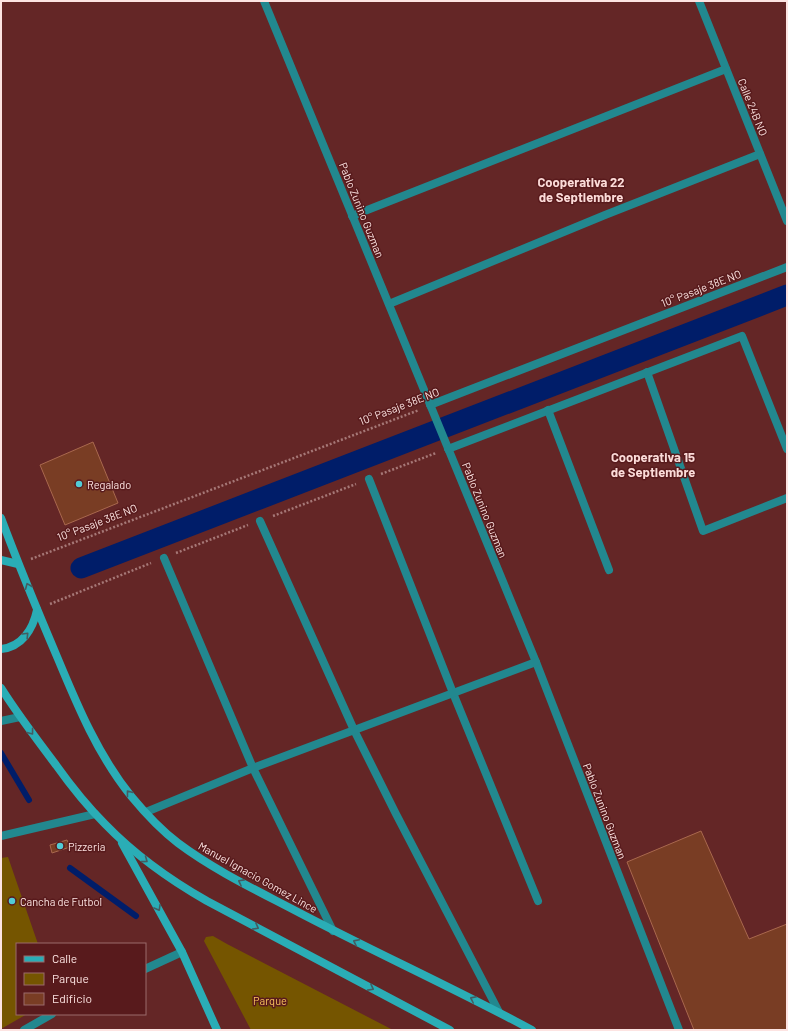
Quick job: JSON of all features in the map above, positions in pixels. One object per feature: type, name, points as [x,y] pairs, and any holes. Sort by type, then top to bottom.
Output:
[{"type":"main road","name":"Manuel Ignacio Gomez Lince","points":[[1,518],[18,564],[79,709],[95,740],[118,778],[146,812],[176,842],[207,863],[333,930],[499,1012],[532,1030]]},
{"type":"main road","points":[[1,560],[18,564]]},
{"type":"main road","points":[[1,649],[14,645],[24,638],[31,630],[35,621],[37,609]]},
{"type":"main road","points":[[1,688],[20,717],[75,791],[95,814],[140,857],[184,888],[450,1030]]},
{"type":"main road","points":[[119,837],[182,952],[217,1030]]},
{"type":"street","name":"Pablo Zunino Guzman","points":[[264,1],[536,662],[679,1030]]},
{"type":"street","name":"Calle 24B NO","points":[[699,1],[787,221]]},
{"type":"street","points":[[352,216],[726,69]]},
{"type":"street","points":[[389,304],[605,215],[760,154]]},
{"type":"street","name":"10° Pasaje 38E NO","points":[[431,408],[787,267]]},
{"type":"street","points":[[447,445],[548,410],[742,336],[787,449]]},
{"type":"street","points":[[647,372],[703,531],[787,498]]},
{"type":"street","points":[[548,410],[609,570]]},
{"type":"street","points":[[369,479],[453,693],[538,901]]},
{"type":"street","points":[[260,521],[354,730],[499,1012]]},
{"type":"street","points":[[164,558],[253,768],[333,930]]},
{"type":"street","points":[[146,812],[253,768],[536,662]]},
{"type":"street","points":[[1,721],[20,717]]},
{"type":"street","points":[[1,836],[95,814]]},
{"type":"street","points":[[146,969],[182,952]]},
{"type":"street","points":[[24,1030],[50,1015]]},
{"type":"path","name":"10° Pasaje 38E NO","points":[[18,564],[431,408]]},
{"type":"path","points":[[37,609],[369,479],[447,445]]},
{"type":"green space","name":"Cancha de Futbol","points":[[8,857],[38,943],[16,943],[16,1015],[25,1015],[1,1029],[1,858]]},
{"type":"green space","name":"Parque","points":[[213,936],[393,1030],[251,1030],[204,941],[206,937]]},
{"type":"building","name":"Regalado","points":[[93,442],[118,503],[65,525],[40,465]]},
{"type":"building","points":[[701,831],[749,939],[787,924],[787,1030],[694,1030],[627,862]]},
{"type":"building","name":"Pizzeria","points":[[67,840],[70,847],[52,853],[50,845]]},
{"type":"waterway","points":[[81,568],[787,295]]},
{"type":"waterway","points":[[1,753],[29,800]]},
{"type":"waterway","points":[[70,868],[136,916]]},
{"type":"place","name":"Regalado","points":[[79,484]]},
{"type":"place","name":"Pizzeria","points":[[60,846]]},
{"type":"place","name":"Cancha de Futbol","points":[[12,901]]},
{"type":"district","name":"Cooperativa 22 de Septiembre","points":[[581,190]]},
{"type":"district","name":"Cooperativa 15 de Septiembre","points":[[653,464]]}]
